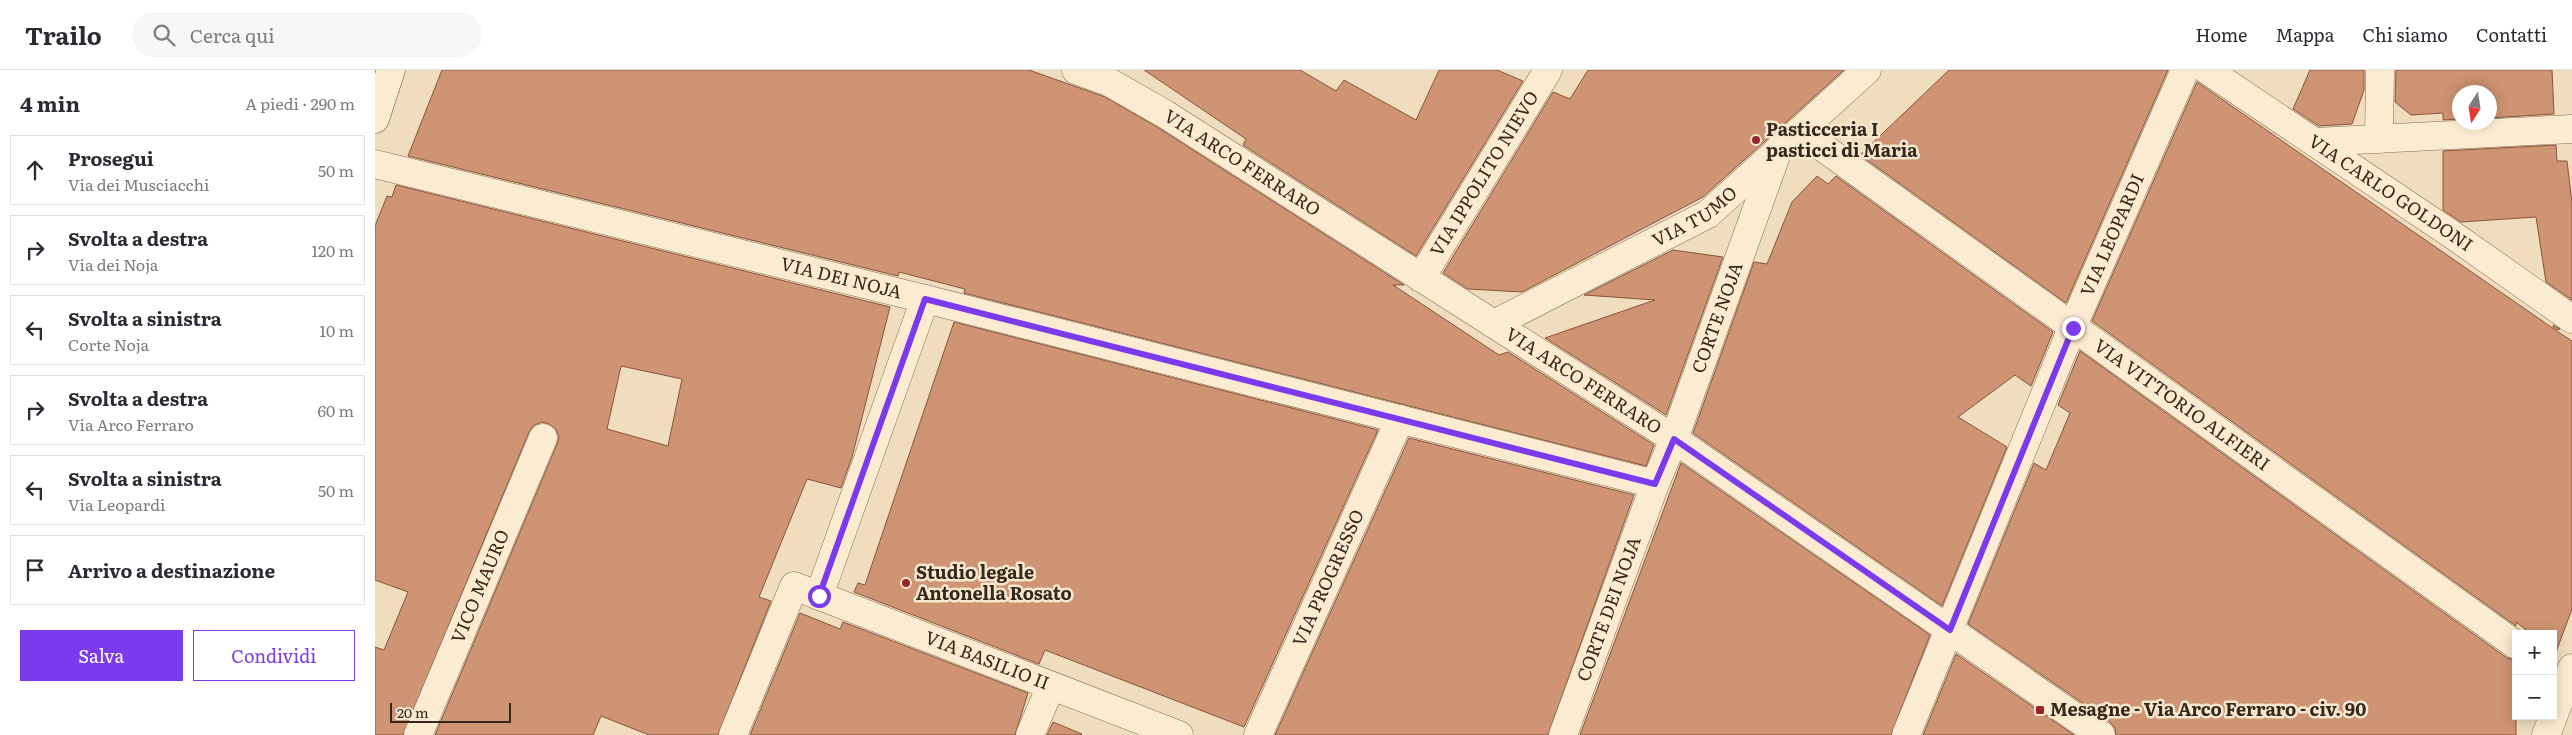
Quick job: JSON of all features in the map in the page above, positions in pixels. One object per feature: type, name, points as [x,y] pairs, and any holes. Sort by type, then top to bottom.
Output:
[{"type":"street","points":[[375,119],[391,70]]},
{"type":"street","name":"VIA ARCO FERRARO","points":[[1076,70],[1111,76],[1165,114],[1674,439],[2101,735]]},
{"type":"street","name":"VIA IPPOLITO NIEVO","points":[[1421,278],[1548,70]]},
{"type":"street","name":"VIA TUMO","points":[[1494,324],[1708,214],[1867,70]]},
{"type":"street","name":"VIA LEOPARDI","points":[[1906,735],[2073,328],[2185,70]]},
{"type":"street","name":"VIA CARLO GOLDONI","points":[[2207,70],[2572,319]]},
{"type":"street","points":[[2379,139],[2380,70]]},
{"type":"street","points":[[2315,142],[2572,129]]},
{"type":"street","name":"VIA VITTORIO ALFIERI","points":[[1800,131],[2512,642]]},
{"type":"street","name":"CORTE NOJA","points":[[1655,484],[1674,439],[1778,150]]},
{"type":"street","name":"VIA DEI NOJA","points":[[375,164],[925,299],[1655,484]]},
{"type":"street","points":[[819,596],[925,299]]},
{"type":"street","name":"VIA PROGRESSO","points":[[1258,735],[1399,419]]},
{"type":"street","name":"VICO MAURO","points":[[418,735],[543,438]]},
{"type":"street","name":"CORTE DEI NOJA","points":[[1563,735],[1655,484]]},
{"type":"street","name":"VIA BASILIO II","points":[[733,735],[794,586],[1179,735]]},
{"type":"street","points":[[2546,735],[2566,677]]},
{"type":"street","points":[[1030,735],[1051,686]]},
{"type":"building","points":[[442,70],[1029,70],[1105,97],[1157,127],[1404,285],[1393,285],[1499,355],[1508,352],[1654,445],[1646,466],[964,293],[965,289],[899,272],[898,276],[408,156]]},
{"type":"building","points":[[1144,70],[1300,70],[1336,91],[1344,80],[1416,120],[1439,70],[1497,70],[1523,81],[1416,256],[1243,145],[1246,139]]},
{"type":"building","points":[[1588,70],[1844,70],[1703,197],[1522,292],[1468,289],[1443,273],[1553,92],[1570,99]]},
{"type":"building","points":[[1949,70],[2168,70],[2066,303],[1860,155]]},
{"type":"building","points":[[2310,70],[2364,70],[2364,90],[2352,124],[2319,126],[2293,109]]},
{"type":"building","points":[[2396,70],[2552,70],[2554,114],[2497,118],[2497,85],[2452,85],[2452,119],[2443,120],[2443,113],[2411,115],[2395,102]]},
{"type":"building","points":[[2197,82],[2554,329],[2553,325],[2560,329],[2555,330],[2572,341],[2572,609],[2557,649],[2557,630],[2526,630],[2516,622],[2516,626],[2092,321]]},
{"type":"building","points":[[2556,145],[2557,161],[2567,161],[2572,203],[2572,300],[2546,282],[2536,217],[2461,222],[2443,210],[2443,151]]},
{"type":"building","points":[[1817,176],[1828,184],[1836,176],[2053,332],[2031,386],[2015,375],[1958,417],[2007,447],[1942,606],[1693,433],[1754,262],[1767,264],[1792,202]]},
{"type":"building","points":[[396,185],[890,307],[852,457],[841,488],[807,479],[759,597],[771,601],[718,735],[649,735],[601,716],[593,735],[435,735],[557,444],[559,437],[556,429],[542,422],[534,425],[529,432],[403,735],[375,735],[375,647],[384,650],[408,592],[375,580],[375,226],[387,196],[392,197]],"holes":[[[621,366],[682,379],[668,446],[607,429]]]},
{"type":"building","points":[[1673,250],[1723,257],[1666,415],[1545,338],[1655,300],[1584,295]]},
{"type":"building","points":[[954,322],[1378,430],[1244,727],[1045,650],[1039,664],[854,592],[858,583],[865,585]]},
{"type":"building","points":[[2080,351],[2507,658],[2512,659],[2512,720],[2516,720],[2516,735],[2116,735],[2115,728],[2110,722],[1968,624],[2034,463],[2046,470],[2070,413],[2058,405]]},
{"type":"building","points":[[1409,438],[1634,495],[1548,735],[1275,735]]},
{"type":"building","points":[[1681,463],[1930,635],[1891,735],[1580,735]]},
{"type":"building","points":[[800,613],[840,629],[843,622],[1028,693],[1015,735],[750,735]]},
{"type":"building","points":[[1956,654],[2074,735],[1923,735]]},
{"type":"building","points":[[1053,722],[1082,734],[1047,735]]},
{"type":"place","name":"Pasticceria I pasticci di Maria","points":[[1756,140]]},
{"type":"place","name":"Studio legale Antonella Rosato","points":[[906,583]]},
{"type":"place","name":"Mesagne - Via Arco Ferraro - civ. 90","points":[[2040,710]]},
{"type":"route","points":[[819,596],[925,299],[1655,484],[1674,439],[1950,630],[2073,328]]}]
